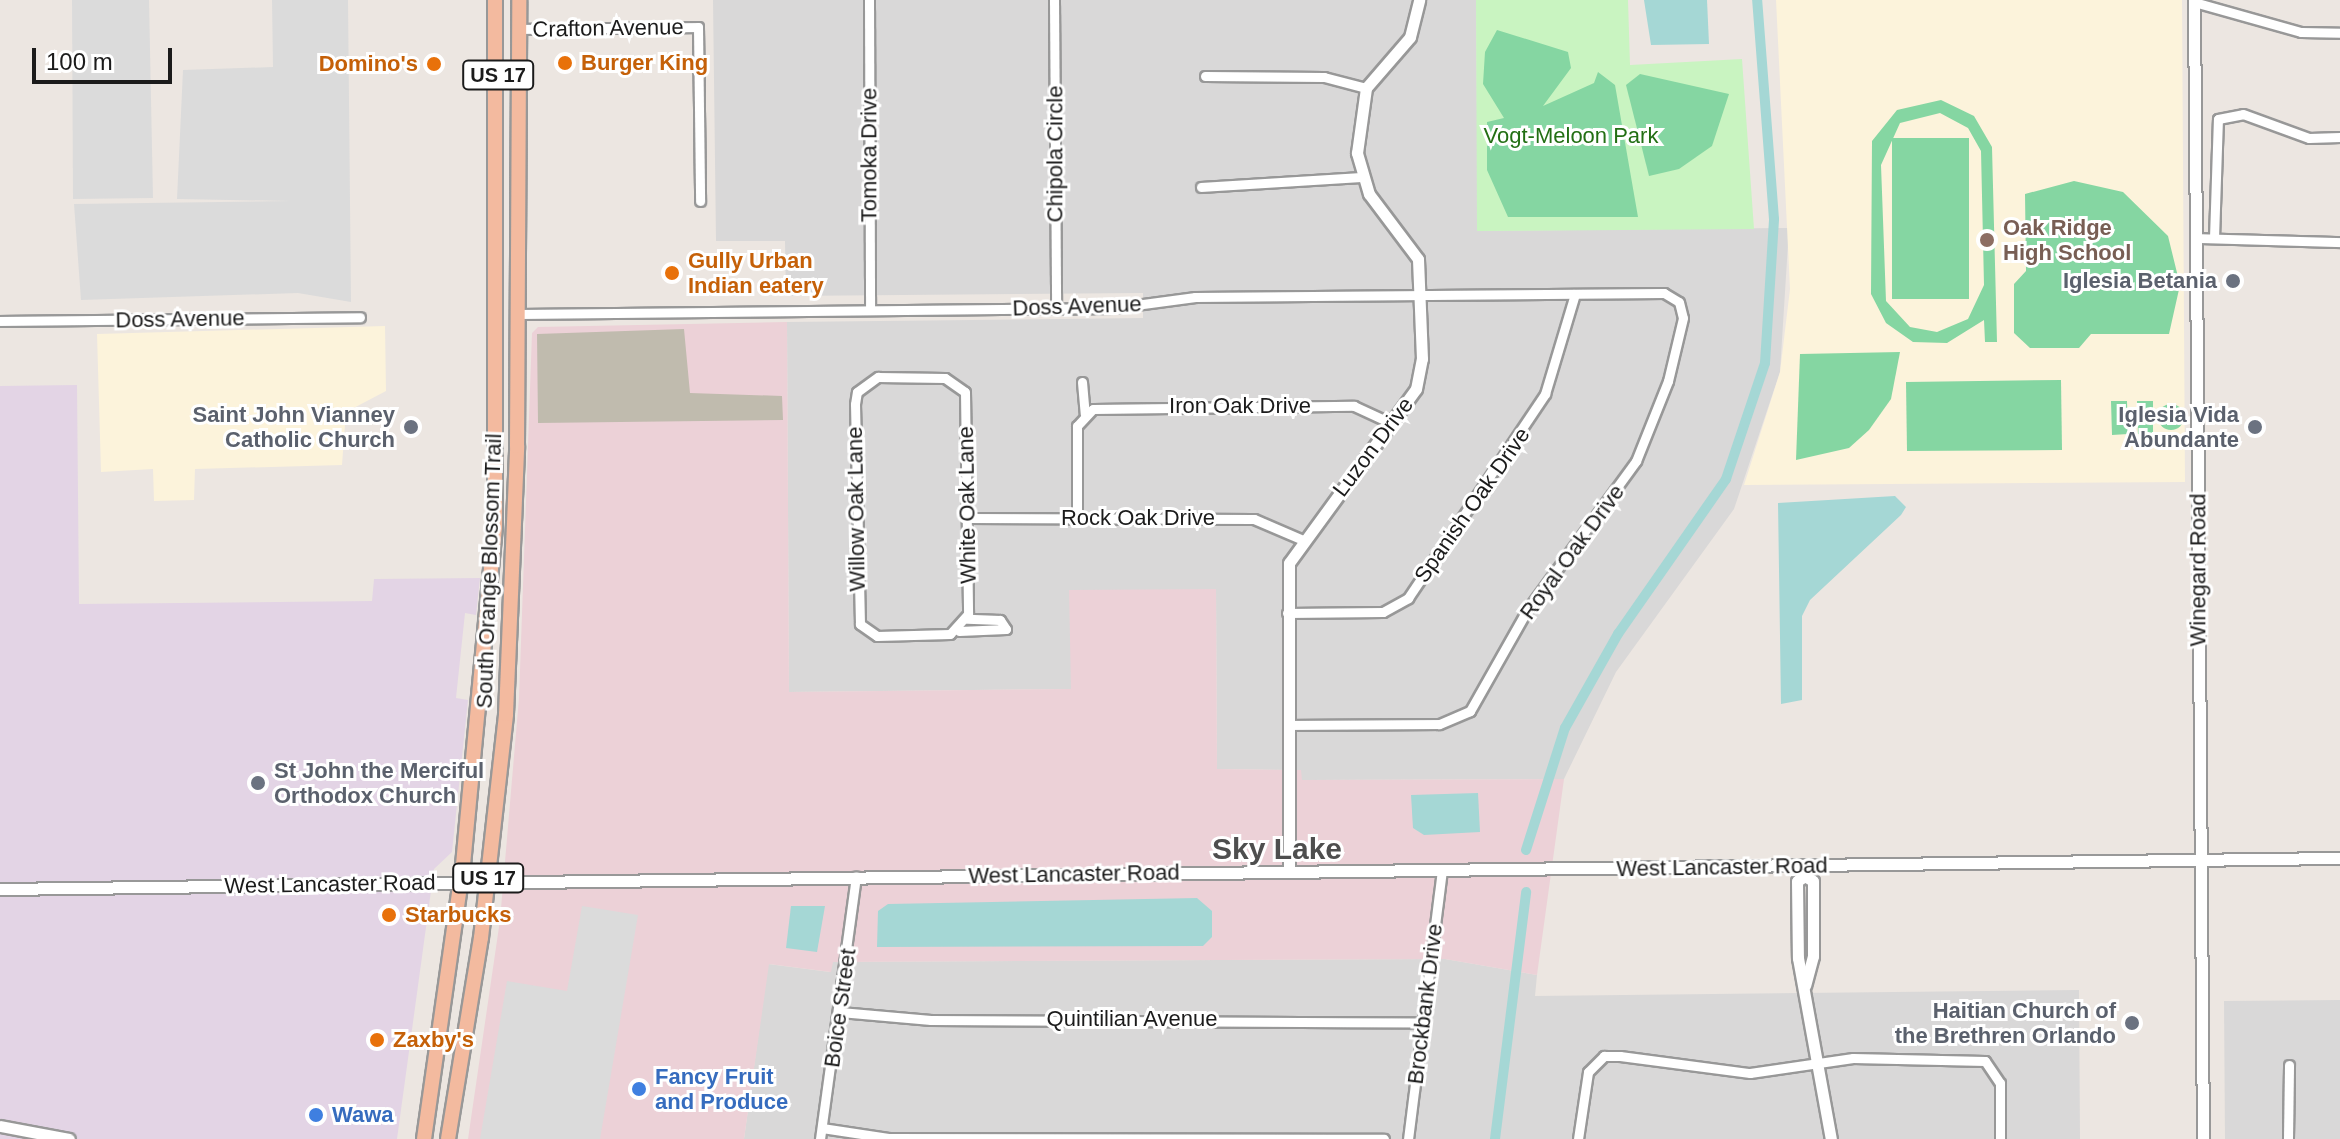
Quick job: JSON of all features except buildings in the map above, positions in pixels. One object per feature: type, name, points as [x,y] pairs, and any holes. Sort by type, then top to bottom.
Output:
[{"type":"main road","name":"South Orange Blossom Trail","points":[[424,1139],[460,883],[496,475],[500,298],[495,0]]},
{"type":"main road","name":"South Orange Blossom Trail","points":[[448,1139],[488,883],[506,714],[519,314],[519,0]]},
{"type":"main road","points":[[500,298],[519,314]]},
{"type":"main road","points":[[496,475],[515,499]]},
{"type":"street","name":"Tomoka Drive","points":[[869,0],[870,310]]},
{"type":"street","name":"Chipola Circle","points":[[1054,0],[1056,308]]},
{"type":"street","points":[[1201,187],[1361,177],[1357,127],[1366,88],[1410,37],[1419,0]]},
{"type":"street","points":[[2194,1],[2301,32],[2340,33]]},
{"type":"street","name":"Winegard Road","points":[[2194,1],[2203,1139]]},
{"type":"street","name":"Crafton Avenue","points":[[519,29],[698,27],[700,201]]},
{"type":"street","points":[[1205,76],[1324,77],[1366,88]]},
{"type":"street","points":[[2214,238],[2218,119],[2243,114],[2309,138],[2340,137]]},
{"type":"street","name":"Luzon Drive","points":[[1289,871],[1289,563],[1416,389],[1422,296],[1418,259],[1361,177]]},
{"type":"street","points":[[2196,238],[2340,242]]},
{"type":"street","name":"Doss Avenue","points":[[519,314],[1056,308],[1195,297],[1664,293],[1679,302]]},
{"type":"street","name":"Spanish Oak Drive","points":[[1287,613],[1383,612],[1408,598],[1545,394],[1575,294]]},
{"type":"street","name":"Royal Oak Drive","points":[[1288,725],[1439,724],[1470,711],[1526,612],[1636,461],[1668,381],[1683,318],[1679,302]]},
{"type":"street","name":"Doss Avenue","points":[[0,321],[360,317]]},
{"type":"street","name":"Willow Oak Lane","points":[[912,378],[878,377],[857,392],[857,614],[877,636],[959,631]]},
{"type":"street","name":"White Oak Lane","points":[[912,378],[945,378],[965,392],[967,619]]},
{"type":"street","points":[[1077,517],[1077,433],[1085,414],[1082,382]]},
{"type":"street","name":"Iron Oak Drive","points":[[1085,414],[1104,407],[1354,406],[1393,424]]},
{"type":"street","name":"Rock Oak Drive","points":[[967,518],[1254,519],[1303,540]]},
{"type":"street","points":[[967,619],[1000,620],[1006,629],[959,631],[967,619]]},
{"type":"street","name":"West Lancaster Road","points":[[0,889],[1289,871],[1805,871],[2340,858]]},
{"type":"street","name":"Brockbank Drive","points":[[1408,1139],[1442,870]]},
{"type":"street","points":[[1805,871],[1797,881],[1797,929],[1813,1065],[1831,1139]]},
{"type":"street","name":"Boice Street","points":[[821,1134],[840,1012],[856,876]]},
{"type":"street","name":"Quintilian Avenue","points":[[840,1012],[931,1020],[1424,1023]]},
{"type":"street","points":[[1578,1139],[1588,1072],[1604,1056],[1750,1073],[1853,1058],[1985,1061],[2000,1083],[2000,1139]]},
{"type":"street","points":[[2288,1139],[2289,1065]]},
{"type":"street","points":[[0,1126],[69,1139]]},
{"type":"street","points":[[821,1134],[888,1138],[1384,1139]]},
{"type":"shaded area","points":[[72,0],[149,0],[153,198],[73,199]]},
{"type":"shaded area","points":[[272,0],[348,0],[351,302],[298,293],[81,300],[74,204],[291,201],[177,199],[183,70],[273,67]]},
{"type":"shaded area","points":[[713,0],[1476,0],[1478,231],[1789,228],[1780,372],[1734,509],[1616,672],[1564,779],[1301,780],[1301,770],[1217,769],[1216,589],[1071,689],[789,692],[787,322],[1143,318],[1143,293],[786,296],[785,241],[716,241]]},
{"type":"shaded area","name":"Oak Ridge High School","points":[[1776,0],[2182,0],[2185,482],[1744,485],[1780,372],[1790,289]]},
{"type":"shaded area","points":[[787,322],[789,692],[1071,689],[1069,590],[1216,589],[1217,769],[1301,770],[1302,780],[1564,779],[1537,975],[1445,959],[833,962],[831,972],[769,964],[744,1139],[468,1139],[500,920],[519,698],[532,333],[538,327]]},
{"type":"shaded area","points":[[385,326],[386,391],[346,412],[342,465],[195,469],[194,500],[154,501],[153,469],[101,472],[97,334]]},
{"type":"shaded area","points":[[684,329],[690,393],[782,396],[783,420],[538,423],[537,334]]},
{"type":"shaded area","points":[[77,385],[79,604],[372,601],[374,579],[480,578],[476,615],[465,613],[456,698],[468,700],[452,852],[434,869],[397,1139],[0,1139],[0,386]]},
{"type":"shaded area","points":[[582,906],[638,915],[600,1139],[480,1139],[507,981],[567,991]]},
{"type":"shaded area","points":[[1445,959],[1537,975],[1535,996],[2079,990],[2080,1139],[744,1139],[768,964],[830,972],[832,962]]},
{"type":"shaded area","points":[[2340,1000],[2340,1139],[2225,1139],[2224,1001]]},
{"type":"green space","name":"Vogt-Meloon Park","points":[[1476,0],[1628,0],[1630,65],[1742,59],[1754,229],[1477,231]]},
{"type":"green space","points":[[1497,30],[1568,52],[1571,68],[1543,106],[1594,83],[1598,72],[1615,85],[1638,217],[1508,217],[1487,170],[1487,122],[1504,118],[1483,84],[1485,52]]},
{"type":"green space","points":[[1640,74],[1729,94],[1712,146],[1679,169],[1649,176],[1626,85]]},
{"type":"green space","points":[[1941,100],[1974,116],[1992,147],[1997,342],[1985,342],[1984,320],[1947,343],[1913,342],[1886,323],[1871,294],[1872,141],[1897,110]],"holes":[[[1940,113],[1968,128],[1981,151],[1984,285],[1968,319],[1937,332],[1910,327],[1886,301],[1881,165],[1900,123]]]},
{"type":"green space","points":[[1892,138],[1969,138],[1969,299],[1892,299]]},
{"type":"green space","points":[[2074,181],[2123,192],[2168,236],[2180,285],[2169,334],[2091,334],[2079,348],[2030,348],[2014,333],[2014,284],[2026,271],[2025,194]]},
{"type":"green space","points":[[1900,352],[1891,399],[1869,430],[1849,448],[1796,460],[1800,354]]},
{"type":"green space","points":[[2061,380],[2062,450],[1907,451],[1906,382]]},
{"type":"green space","points":[[2111,401],[2127,401],[2128,434],[2112,435]]},
{"type":"green space","points":[[2137,401],[2153,401],[2153,434],[2138,434]]},
{"type":"green space","points":[[2171,404],[2180,408],[2184,417],[2180,426],[2171,430],[2162,426],[2158,417],[2162,408]]},
{"type":"water","points":[[1644,0],[1707,0],[1709,44],[1651,45]]},
{"type":"water","points":[[1895,496],[1906,507],[1901,515],[1810,600],[1802,616],[1802,700],[1781,704],[1778,503]]},
{"type":"water","points":[[1478,793],[1480,832],[1424,835],[1413,828],[1411,795]]},
{"type":"water","points":[[1197,898],[1212,911],[1212,937],[1203,946],[877,947],[878,911],[888,904]]},
{"type":"water","points":[[791,906],[825,906],[817,952],[786,948]]},
{"type":"waterway","points":[[1526,850],[1565,728],[1618,634],[1726,479],[1765,363],[1774,219],[1757,0]]},
{"type":"waterway","points":[[1495,1139],[1526,892]]},
{"type":"place","name":"Burger King","points":[[565,63]]},
{"type":"place","name":"Domino's","points":[[434,64]]},
{"type":"place","name":"Oak Ridge High School","points":[[1987,240]]},
{"type":"place","name":"Gully Urban Indian eatery","points":[[672,273]]},
{"type":"place","name":"Iglesia Betania","points":[[2233,281]]},
{"type":"place","name":"Saint John Vianney Catholic Church","points":[[411,427]]},
{"type":"place","name":"Iglesia Vida Abundante","points":[[2255,427]]},
{"type":"place","name":"St John the Merciful Orthodox Church","points":[[258,783]]},
{"type":"place","name":"Starbucks","points":[[389,915]]},
{"type":"place","name":"Haitian Church of the Brethren Orlando","points":[[2132,1023]]},
{"type":"place","name":"Zaxby's","points":[[377,1040]]},
{"type":"place","name":"Fancy Fruit and Produce","points":[[639,1089]]},
{"type":"place","name":"Wawa","points":[[316,1115]]},
{"type":"district","name":"Sky Lake","points":[[1277,849]]}]
